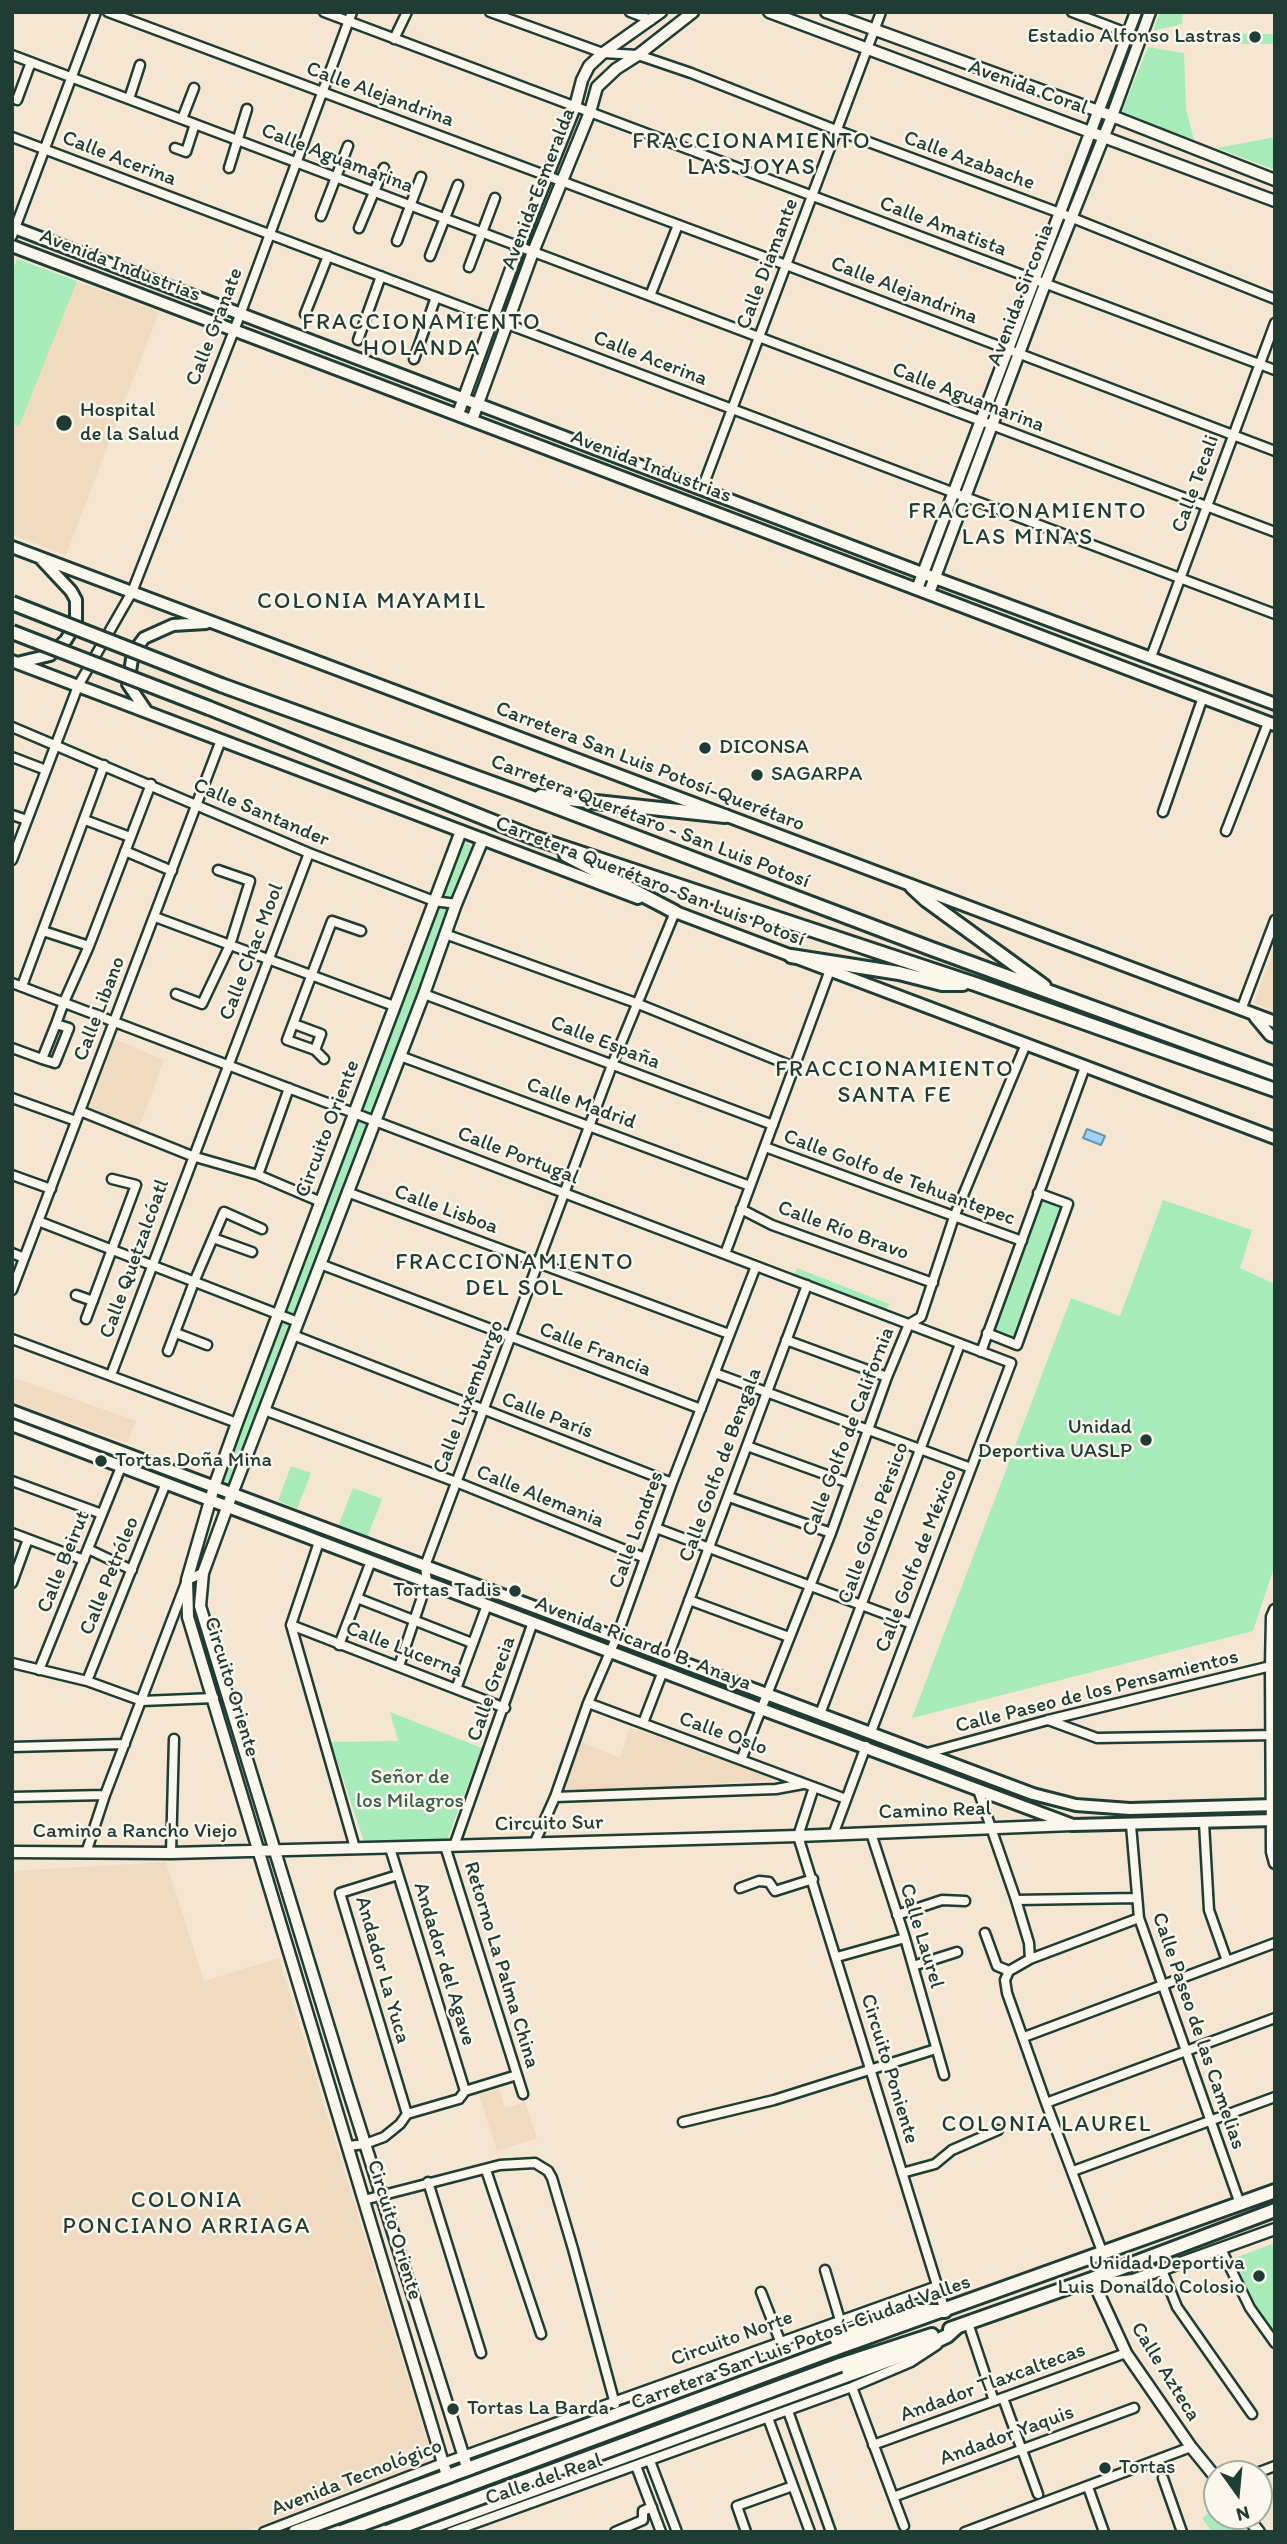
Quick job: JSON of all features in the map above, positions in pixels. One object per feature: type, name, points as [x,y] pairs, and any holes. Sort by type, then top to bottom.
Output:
[{"type":"main road","name":"Avenida Industrias","points":[[13,230],[1275,704]]},
{"type":"main road","name":"Avenida Industrias","points":[[12,246],[1271,724]]},
{"type":"main road","name":"Carretera San Luis Potosí-Querétaro","points":[[12,547],[1275,1022]]},
{"type":"main road","points":[[15,662],[50,655],[66,640],[76,623],[76,600],[40,558]]},
{"type":"main road","name":"Carretera Querétaro - San Luis Potosí","points":[[12,603],[221,685],[1275,1074]]},
{"type":"main road","points":[[148,712],[128,684],[132,659],[138,646],[144,638],[173,625],[212,622]]},
{"type":"main road","name":"Carretera Querétaro - San Luis Potosí","points":[[12,632],[532,836],[975,984],[1275,1090]]},
{"type":"main road","name":"Carretera Querétaro-San Luis Potosí","points":[[15,662],[1275,1138]]},
{"type":"main road","points":[[522,794],[725,816]]},
{"type":"main road","points":[[532,836],[675,912]]},
{"type":"main road","points":[[912,887],[1056,994]]},
{"type":"main road","points":[[791,956],[899,973],[942,985],[975,984]]},
{"type":"main road","points":[[1254,1014],[1270,1035],[1275,1037]]},
{"type":"main road","name":"Avenida Ricardo B. Anaya","points":[[12,1411],[1033,1794],[1076,1805],[1130,1809],[1273,1805]]},
{"type":"main road","name":"Avenida Ricardo B. Anaya","points":[[12,1425],[1073,1825],[1274,1820]]},
{"type":"main road","name":"Carretera San Luis Potosí-Ciudad Valles","points":[[341,2532],[834,2349],[1275,2191]]},
{"type":"main road","points":[[387,2532],[840,2365],[1092,2279],[1275,2210]]},
{"type":"main road","points":[[295,2532],[445,2469],[499,2456],[807,2345],[911,2311],[945,2311]]},
{"type":"main road","points":[[417,2532],[464,2521],[513,2497],[909,2352],[947,2336],[962,2325]]},
{"type":"main road","points":[[499,2456],[496,2471],[498,2479],[506,2492],[513,2497]]},
{"type":"main road","points":[[327,2519],[336,2521],[349,2532]]},
{"type":"street","points":[[13,230],[96,12]]},
{"type":"street","name":"Calle Alejandrina","points":[[108,12],[1275,451]]},
{"type":"street","name":"Calle Amatista","points":[[324,12],[1275,370]]},
{"type":"street","name":"Calle Granate","points":[[12,860],[78,686],[132,592],[240,315],[352,12]]},
{"type":"street","points":[[394,39],[407,12]]},
{"type":"street","name":"Calle Azabache","points":[[490,12],[603,53],[638,55],[765,101],[1060,213],[1275,299]]},
{"type":"street","points":[[630,12],[651,20]]},
{"type":"street","name":"Avenida Esmeralda","points":[[458,414],[589,66],[603,53],[662,12]]},
{"type":"street","name":"Avenida Esmeralda","points":[[472,419],[533,252],[590,112],[597,86],[693,12]]},
{"type":"street","name":"Avenida Coral","points":[[769,12],[1275,201]]},
{"type":"street","name":"Avenida Coral","points":[[826,12],[1098,111],[1275,180]]},
{"type":"street","name":"Calle Diamante","points":[[702,489],[881,12]]},
{"type":"street","points":[[1072,12],[1140,38]]},
{"type":"street","name":"Avenida Sirconia","points":[[986,423],[1018,355],[1060,213],[1136,12]]},
{"type":"street","name":"Avenida Sirconia","points":[[917,589],[959,495],[986,423],[1008,350],[1071,218],[1112,117],[1150,12]]},
{"type":"street","name":"Calle Aguamarina","points":[[12,55],[1275,532]]},
{"type":"street","points":[[17,100],[30,62]]},
{"type":"street","points":[[129,99],[140,65]]},
{"type":"street","points":[[182,119],[194,88]]},
{"type":"street","points":[[229,168],[247,109]]},
{"type":"street","points":[[175,148],[186,152],[195,124]]},
{"type":"street","name":"Calle Acerina","points":[[12,137],[1275,614]]},
{"type":"street","points":[[321,216],[348,146]]},
{"type":"street","points":[[359,228],[384,168]]},
{"type":"street","points":[[397,241],[421,177]]},
{"type":"street","points":[[430,256],[458,186]]},
{"type":"street","points":[[469,267],[495,198]]},
{"type":"street","points":[[650,296],[678,225]]},
{"type":"street","points":[[305,314],[328,256]]},
{"type":"street","points":[[358,340],[381,276]]},
{"type":"street","points":[[414,359],[436,297]]},
{"type":"street","name":"Calle Tecali","points":[[1151,657],[1275,323]]},
{"type":"street","name":"Avenida Sirconia","points":[[929,593],[959,495]]},
{"type":"street","points":[[1163,812],[1203,697]]},
{"type":"street","points":[[1226,831],[1271,724]]},
{"type":"street","name":"Calle Santander","points":[[12,727],[309,853],[434,901],[456,904]]},
{"type":"street","name":"Calle Libano","points":[[12,1290],[221,740]]},
{"type":"street","points":[[12,757],[46,770]]},
{"type":"street","points":[[22,986],[104,765]]},
{"type":"street","points":[[43,1059],[151,784]]},
{"type":"street","points":[[12,815],[27,820]]},
{"type":"street","points":[[85,820],[130,837]]},
{"type":"street","name":"Circuito Oriente","points":[[461,831],[237,1423],[214,1487],[187,1580],[188,1617],[445,2469],[464,2521]]},
{"type":"street","name":"Circuito Oriente","points":[[482,2514],[380,2195],[200,1606],[203,1573],[232,1494],[483,839]]},
{"type":"street","points":[[125,851],[172,871]]},
{"type":"street","name":"Calle Chac Mool","points":[[192,1156],[309,853]]},
{"type":"street","points":[[180,995],[202,1004],[230,945],[250,881],[218,870]]},
{"type":"street","name":"Calle Luxemburgo","points":[[427,1582],[425,1566],[482,1410],[636,1003],[675,912]]},
{"type":"street","points":[[155,917],[394,1006]]},
{"type":"street","points":[[324,1059],[315,1050],[287,1040],[332,920],[361,930]]},
{"type":"street","points":[[1241,1010],[1275,920]]},
{"type":"street","points":[[43,931],[89,946]]},
{"type":"street","points":[[445,934],[636,1003],[794,1067]]},
{"type":"street","points":[[725,1254],[830,970]]},
{"type":"street","name":"Calle Portugal","points":[[12,983],[1011,1363]]},
{"type":"street","name":"Calle España","points":[[424,994],[773,1125]]},
{"type":"street","points":[[12,1048],[55,1063],[69,1028],[56,1024]]},
{"type":"street","points":[[294,1024],[321,1034],[315,1050]]},
{"type":"street","name":"Calle Golfo de California","points":[[741,1760],[831,1533],[887,1377],[909,1324],[921,1317],[954,1217],[1026,1044]]},
{"type":"street","name":"Calle Madrid","points":[[400,1056],[750,1185]]},
{"type":"street","points":[[981,1352],[1085,1067]]},
{"type":"street","points":[[258,1175],[289,1088]]},
{"type":"street","points":[[12,1098],[76,1121]]},
{"type":"street","points":[[80,1111],[192,1156],[258,1175],[321,1202]]},
{"type":"street","name":"Calle Golfo de Tehuantepec","points":[[765,1147],[1022,1241]]},
{"type":"street","name":"Calle Quetzalcóatl","points":[[111,1375],[192,1156]]},
{"type":"street","points":[[12,1175],[51,1189]]},
{"type":"street","points":[[86,1320],[113,1250],[130,1183],[112,1179]]},
{"type":"street","name":"Calle Lisboa","points":[[347,1192],[729,1334]]},
{"type":"street","points":[[988,1333],[1017,1345],[1068,1204],[1038,1193]]},
{"type":"street","name":"Calle Río Bravo","points":[[741,1209],[772,1225],[933,1283]]},
{"type":"street","points":[[168,1351],[224,1212],[262,1229]]},
{"type":"street","points":[[38,1221],[298,1322]]},
{"type":"street","points":[[213,1238],[252,1252]]},
{"type":"street","points":[[12,1253],[24,1258]]},
{"type":"street","name":"Calle Francia","points":[[320,1265],[701,1409]]},
{"type":"street","name":"Calle Londres","points":[[534,1844],[555,1797],[587,1703],[612,1651],[672,1483],[756,1266]]},
{"type":"street","name":"Calle Golfo de Bengala","points":[[668,1657],[807,1286]]},
{"type":"street","points":[[76,1295],[93,1301]]},
{"type":"street","points":[[176,1334],[207,1345]]},
{"type":"street","name":"Calle París","points":[[293,1335],[672,1483]]},
{"type":"street","points":[[12,1339],[237,1423]]},
{"type":"street","points":[[786,1340],[887,1377]]},
{"type":"street","name":"Calle Golfo Pérsico","points":[[820,1714],[960,1344]]},
{"type":"street","name":"Calle Golfo de México","points":[[872,1732],[1011,1363]]},
{"type":"street","points":[[715,1373],[971,1468]]},
{"type":"street","name":"Calle Alemania","points":[[264,1409],[645,1558]]},
{"type":"street","points":[[747,1446],[849,1483]]},
{"type":"street","name":"Calle Beirut","points":[[39,1670],[121,1467]]},
{"type":"street","points":[[12,1481],[102,1514]]},
{"type":"street","name":"Calle Petróleo","points":[[87,1681],[166,1483]]},
{"type":"street","points":[[729,1497],[831,1533]]},
{"type":"street","points":[[656,1528],[912,1624]]},
{"type":"street","points":[[12,1533],[84,1560]]},
{"type":"street","points":[[12,1583],[28,1539]]},
{"type":"street","points":[[319,1542],[291,1625],[355,1848]]},
{"type":"street","points":[[88,1549],[132,1570]]},
{"type":"street","points":[[339,1645],[371,1561]]},
{"type":"street","points":[[86,1853],[105,1795],[187,1580],[203,1573]]},
{"type":"street","points":[[399,1666],[427,1582]]},
{"type":"street","points":[[357,1598],[472,1643]]},
{"type":"street","points":[[689,1600],[789,1637]]},
{"type":"street","points":[[456,1689],[487,1605]]},
{"type":"street","points":[[1275,1610],[1272,1617],[1272,1852],[1275,1863]]},
{"type":"street","name":"Calle Grecia","points":[[450,1846],[505,1709],[533,1622]]},
{"type":"street","name":"Calle Lucerna","points":[[291,1625],[505,1709]]},
{"type":"street","points":[[197,1643],[210,1640]]},
{"type":"street","points":[[12,1663],[87,1681],[142,1700],[214,1698]]},
{"type":"street","name":"Calle Paseo de los Pensamientos","points":[[927,1753],[1048,1720],[1273,1665]]},
{"type":"street","points":[[642,1723],[663,1671]]},
{"type":"street","name":"Calle Oslo","points":[[587,1703],[846,1799]]},
{"type":"street","points":[[1048,1720],[1097,1738],[1273,1735]]},
{"type":"street","points":[[171,1853],[174,1739]]},
{"type":"street","points":[[12,1747],[125,1744]]},
{"type":"street","points":[[833,1835],[866,1746]]},
{"type":"street","points":[[798,1836],[810,1785]]},
{"type":"street","name":"Circuito Sur","points":[[555,1797],[776,1789],[810,1785]]},
{"type":"street","points":[[978,1790],[1017,1900],[1030,1943],[1030,1959]]},
{"type":"street","points":[[12,1797],[105,1795]]},
{"type":"street","points":[[1204,1823],[1209,1910],[1227,1961]]},
{"type":"street","name":"Camino Real","points":[[798,1836],[1073,1825]]},
{"type":"street","name":"Calle Paseo de las Camelias","points":[[1131,1825],[1139,1918],[1240,2204]]},
{"type":"street","name":"Calle Laurel","points":[[871,1833],[905,1938],[944,2076]]},
{"type":"street","name":"Circuito Sur","points":[[259,1851],[798,1836]]},
{"type":"street","name":"Circuito Poniente","points":[[798,1836],[945,2311]]},
{"type":"street","name":"Retorno La Palma China","points":[[450,1846],[523,2094]]},
{"type":"street","name":"Andador del Agave","points":[[390,1848],[465,2091]]},
{"type":"street","name":"Camino a Rancho Viejo","points":[[12,1852],[259,1851]]},
{"type":"street","name":"Andador La Yuca","points":[[398,1875],[340,1893],[407,2114]]},
{"type":"street","points":[[740,1888],[759,1881],[769,1882],[775,1891],[813,1879]]},
{"type":"street","points":[[1017,1900],[1137,1898]]},
{"type":"street","points":[[897,1914],[942,1900],[965,1901]]},
{"type":"street","points":[[1103,2254],[1046,2104],[1007,1993],[1005,1980],[1009,1970],[1030,1959],[1139,1918]]},
{"type":"street","points":[[985,1933],[997,1966],[1009,1970]]},
{"type":"street","points":[[837,1957],[905,1938]]},
{"type":"street","points":[[1024,2037],[1275,1943]]},
{"type":"street","points":[[913,1966],[957,1952]]},
{"type":"street","points":[[1046,2104],[1275,2018]]},
{"type":"street","points":[[683,2122],[774,2100],[936,2049]]},
{"type":"street","points":[[349,2146],[384,2137],[400,2124],[407,2114],[458,2099],[465,2091],[517,2075]]},
{"type":"street","points":[[1073,2171],[1275,2097]]},
{"type":"street","points":[[902,2173],[935,2164],[952,2150],[998,2130]]},
{"type":"street","points":[[364,2200],[500,2165],[535,2163],[548,2171],[615,2404]]},
{"type":"street","points":[[486,2170],[541,2334]]},
{"type":"street","points":[[428,2182],[481,2353]]},
{"type":"street","points":[[1092,2279],[1121,2282],[1275,2229]]},
{"type":"street","points":[[1221,2249],[1250,2308],[1275,2343]]},
{"type":"street","points":[[825,2270],[840,2320]]},
{"type":"street","points":[[1162,2270],[1177,2307],[1252,2414]]},
{"type":"street","name":"Calle Azteca","points":[[1092,2279],[1126,2353],[1203,2462]]},
{"type":"street","name":"Circuito Norte","points":[[464,2463],[780,2341],[937,2286]]},
{"type":"street","points":[[761,2292],[780,2341]]},
{"type":"street","points":[[851,2316],[911,2311]]},
{"type":"street","points":[[962,2325],[993,2401]]},
{"type":"street","points":[[677,2532],[650,2460],[852,2387],[911,2362],[947,2336]]},
{"type":"street","name":"Andador Tlaxcaltecas","points":[[873,2445],[1126,2353]]},
{"type":"street","points":[[852,2387],[904,2526]]},
{"type":"street","points":[[1003,2398],[1038,2494]]},
{"type":"street","name":"Andador Yaquis","points":[[893,2497],[1133,2408]]},
{"type":"street","points":[[788,2411],[831,2532]]},
{"type":"street","points":[[768,2418],[810,2532]]},
{"type":"street","points":[[965,2532],[1191,2447]]},
{"type":"street","name":"Calle del Real","points":[[482,2514],[650,2460]]},
{"type":"street","points":[[636,2466],[661,2532]]},
{"type":"street","points":[[1163,2478],[1182,2532]]},
{"type":"street","points":[[746,2532],[737,2506],[793,2486]]},
{"type":"street","points":[[1088,2487],[1104,2532]]},
{"type":"street","points":[[390,2490],[406,2532]]},
{"type":"street","name":"Avenida Tecnológico","points":[[264,2532],[390,2490]]},
{"type":"street","points":[[615,2532],[643,2521],[643,2511],[652,2507]]},
{"type":"street","name":"Calle del Real","points":[[451,2532],[464,2521]]},
{"type":"shaded area","name":"Hospital de la Salud","points":[[17,259],[159,312],[66,555],[12,535],[12,272]]},
{"type":"shaded area","points":[[1275,945],[1275,1011],[1254,1003]]},
{"type":"shaded area","points":[[114,1039],[164,1060],[138,1131],[89,1109]]},
{"type":"shaded area","points":[[12,1377],[136,1421],[127,1443],[12,1402]]},
{"type":"shaded area","points":[[630,1727],[778,1780],[558,1792],[582,1742],[620,1758]]},
{"type":"shaded area","points":[[166,1862],[204,1981],[279,1958],[430,2449],[426,2462],[242,2532],[12,2532],[12,1871]]},
{"type":"shaded area","points":[[499,2089],[505,2108],[525,2102],[537,2138],[497,2151],[479,2095]]},
{"type":"green space","points":[[1160,12],[1183,12],[1182,24],[1153,31]]},
{"type":"green space","name":"Estadio Alfonso Lastras","points":[[1236,34],[1275,34],[1275,44],[1236,44]]},
{"type":"green space","points":[[1148,47],[1184,53],[1186,109],[1194,140],[1121,113]]},
{"type":"green space","points":[[1275,137],[1275,170],[1217,148]]},
{"type":"green space","points":[[17,259],[77,281],[19,426],[12,423],[12,272]]},
{"type":"green space","points":[[460,840],[476,848],[395,1050],[231,1488],[217,1482]]},
{"type":"green space","points":[[1042,1199],[1063,1206],[1014,1337],[993,1329]]},
{"type":"green space","name":"Unidad Deportiva UASLP","points":[[1163,1200],[1252,1230],[1240,1268],[1275,1284],[1275,1565],[1253,1631],[912,1718],[1071,1298],[1120,1316]]},
{"type":"green space","points":[[797,1268],[889,1304],[885,1313],[793,1278]]},
{"type":"green space","points":[[291,1466],[311,1473],[297,1509],[278,1501]]},
{"type":"green space","points":[[353,1488],[382,1499],[367,1538],[338,1527]]},
{"type":"green space","name":"Señor de los Milagros","points":[[390,1712],[482,1748],[447,1840],[364,1842],[331,1742],[398,1741]]},
{"type":"green space","name":"Unidad Deportiva Luis Donaldo Colosio","points":[[1275,2243],[1273,2334],[1250,2294],[1234,2258]]},
{"type":"green space","points":[[1211,2530],[1237,2532],[1212,2532]]},
{"type":"water","points":[[1087,1129],[1105,1136],[1101,1145],[1083,1138]]},
{"type":"place","name":"Estadio Alfonso Lastras","points":[[1255,37]]},
{"type":"place","name":"Hospital de la Salud","points":[[64,423]]},
{"type":"place","name":"DICONSA","points":[[705,748]]},
{"type":"place","name":"SAGARPA","points":[[757,775]]},
{"type":"place","name":"Unidad Deportiva UASLP","points":[[1146,1440]]},
{"type":"place","name":"Tortas Doña Mina","points":[[101,1461]]},
{"type":"place","name":"Tortas Tadis","points":[[515,1591]]},
{"type":"place","name":"Unidad Deportiva Luis Donaldo Colosio","points":[[1259,2276]]},
{"type":"place","name":"Tortas La Barda","points":[[453,2409]]},
{"type":"place","name":"Tortas","points":[[1105,2468]]},
{"type":"district","name":"FRACCIONAMIENTO LAS JOYAS","points":[[752,155]]},
{"type":"district","name":"FRACCIONAMIENTO HOLANDA","points":[[422,336]]},
{"type":"district","name":"FRACCIONAMIENTO LAS MINAS","points":[[1028,525]]},
{"type":"district","name":"COLONIA MAYAMIL","points":[[372,602]]},
{"type":"district","name":"FRACCIONAMIENTO SANTA FE","points":[[895,1083]]},
{"type":"district","name":"FRACCIONAMIENTO DEL SOL","points":[[515,1276]]},
{"type":"district","name":"COLONIA LAUREL","points":[[1047,2125]]},
{"type":"district","name":"COLONIA PONCIANO ARRIAGA","points":[[187,2214]]}]
